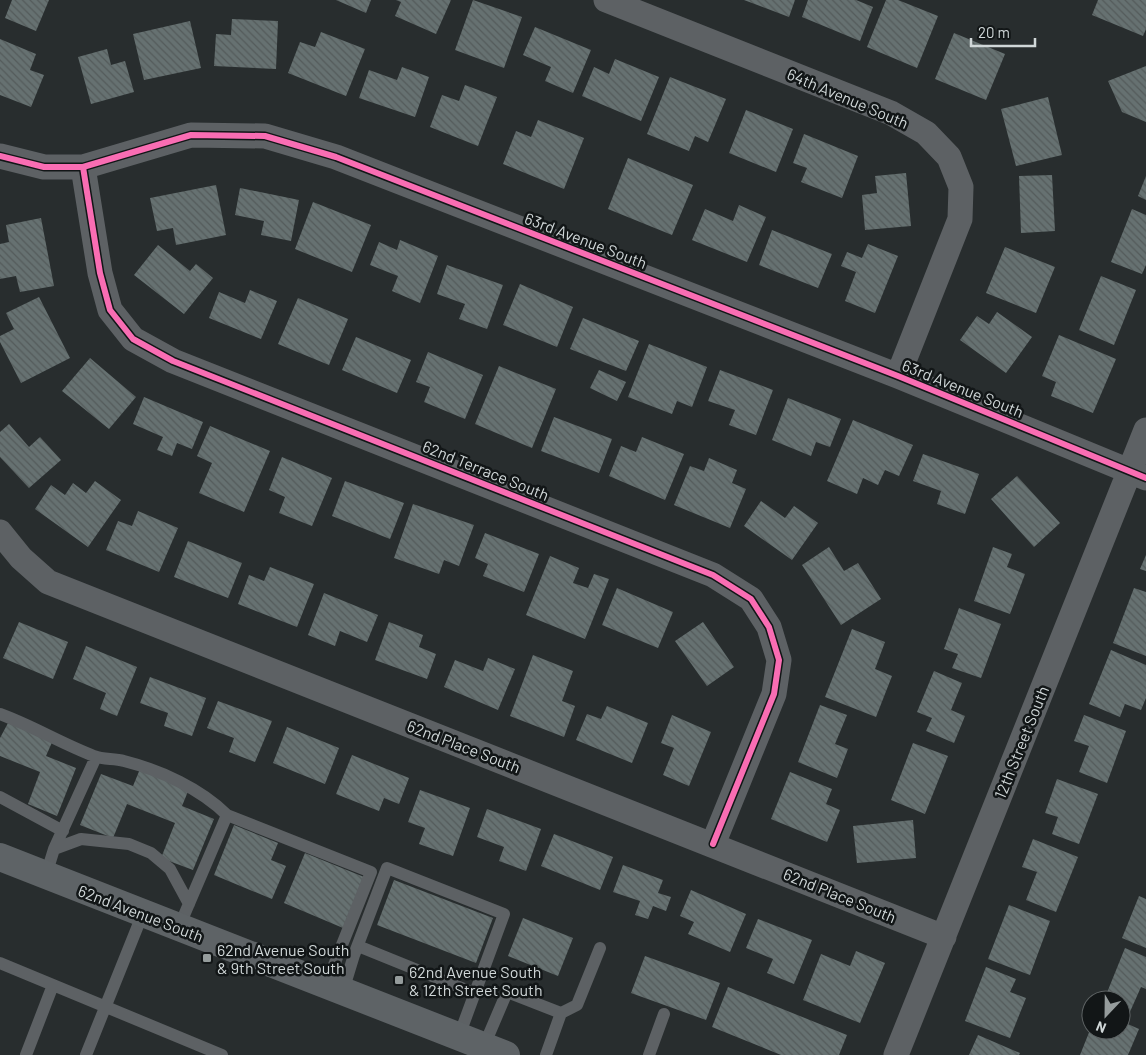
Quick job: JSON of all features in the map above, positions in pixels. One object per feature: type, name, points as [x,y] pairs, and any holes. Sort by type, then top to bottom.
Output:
[{"type":"street","name":"64th Avenue South","points":[[606,0],[891,113],[926,133],[949,157],[961,187],[960,219],[898,376]]},
{"type":"street","name":"63rd Avenue South","points":[[0,156],[44,167],[83,167],[191,135],[265,136],[336,157],[898,376],[1138,475]]},
{"type":"street","name":"62nd Terrace South","points":[[83,167],[100,273],[110,310],[134,338],[173,360],[713,575],[751,599],[769,627],[779,660],[774,694],[713,844]]},
{"type":"street","name":"12th Street South","points":[[896,1055],[1138,475],[1146,430]]},
{"type":"street","name":"62nd Place South","points":[[0,532],[21,558],[48,582],[944,937]]},
{"type":"street","name":"62nd Avenue South","points":[[0,858],[143,913],[184,916],[334,988],[495,1051]]},
{"type":"lane","points":[[0,714],[30,725],[96,757],[124,761],[194,788],[215,803],[227,815],[371,872],[334,988]]},
{"type":"lane","points":[[46,875],[54,849],[96,757]]},
{"type":"lane","points":[[0,797],[63,830]]},
{"type":"lane","points":[[184,916],[227,815]]},
{"type":"lane","points":[[54,849],[82,839],[129,844],[151,853],[170,869],[184,916]]},
{"type":"lane","points":[[334,988],[358,946],[387,868],[504,914],[459,1036]]},
{"type":"lane","points":[[86,1055],[143,913]]},
{"type":"lane","points":[[358,946],[474,993]]},
{"type":"lane","points":[[546,1055],[562,1013],[577,1006],[600,948]]},
{"type":"lane","points":[[0,963],[218,1054]]},
{"type":"lane","points":[[26,1055],[53,985]]},
{"type":"lane","points":[[495,1051],[507,992],[562,1013]]},
{"type":"lane","points":[[649,1055],[664,1014]]},
{"type":"building","points":[[12,0],[49,0],[36,31],[5,18]]},
{"type":"building","points":[[336,0],[371,0],[366,13]]},
{"type":"building","points":[[396,0],[451,0],[436,34],[395,16],[401,2]]},
{"type":"building","points":[[473,0],[522,17],[504,68],[455,50]]},
{"type":"building","points":[[744,0],[795,0],[789,17]]},
{"type":"building","points":[[808,0],[856,0],[873,7],[860,41],[802,17]]},
{"type":"building","points":[[886,0],[898,0],[938,16],[917,68],[867,47]]},
{"type":"building","points":[[1098,0],[1146,0],[1146,29],[1143,36],[1092,15]]},
{"type":"building","points":[[232,19],[278,21],[276,69],[214,66],[216,34],[231,35]]},
{"type":"building","points":[[190,21],[201,68],[144,80],[133,34]]},
{"type":"building","points":[[535,27],[591,50],[573,93],[545,81],[551,67],[523,55]]},
{"type":"building","points":[[321,32],[365,49],[346,96],[288,73],[300,42],[315,47]]},
{"type":"building","points":[[954,33],[1005,54],[986,100],[935,79]]},
{"type":"building","points":[[0,39],[36,54],[30,70],[44,75],[31,107],[0,95]]},
{"type":"building","points":[[107,49],[111,65],[125,61],[134,92],[91,104],[78,57]]},
{"type":"building","points":[[615,59],[659,77],[641,121],[582,96],[594,67],[609,74]]},
{"type":"building","points":[[1146,66],[1146,122],[1122,112],[1108,81]]},
{"type":"building","points":[[402,67],[429,77],[415,117],[359,98],[369,70],[397,80]]},
{"type":"building","points":[[670,77],[726,99],[708,142],[695,136],[689,151],[647,134]]},
{"type":"building","points":[[465,85],[497,97],[478,146],[430,127],[442,95],[459,101]]},
{"type":"building","points":[[1048,97],[1062,155],[1016,166],[1001,109]]},
{"type":"building","points":[[746,110],[793,129],[776,172],[729,153]]},
{"type":"building","points":[[538,120],[584,138],[564,189],[503,164],[516,131],[531,137]]},
{"type":"building","points":[[804,134],[858,156],[842,198],[801,182],[807,168],[793,163]]},
{"type":"building","points":[[628,158],[693,185],[672,235],[608,209]]},
{"type":"building","points":[[906,173],[911,226],[865,230],[862,195],[877,193],[875,176]]},
{"type":"building","points":[[1052,175],[1055,231],[1021,233],[1019,176]]},
{"type":"building","points":[[1146,176],[1146,200],[1138,196]]},
{"type":"building","points":[[216,185],[226,235],[176,245],[173,228],[157,231],[150,198]]},
{"type":"building","points":[[240,188],[299,200],[291,241],[261,235],[264,221],[235,215]]},
{"type":"building","points":[[313,202],[371,225],[352,272],[295,249]]},
{"type":"building","points":[[739,205],[766,217],[747,262],[692,240],[705,209],[733,221]]},
{"type":"building","points":[[1132,209],[1146,215],[1146,265],[1142,274],[1111,262]]},
{"type":"building","points":[[41,218],[54,286],[20,292],[16,276],[0,279],[0,244],[9,242],[6,225]]},
{"type":"building","points":[[772,230],[832,254],[818,288],[759,265]]},
{"type":"building","points":[[400,240],[438,256],[420,303],[392,291],[398,276],[370,265],[379,242],[397,250]]},
{"type":"building","points":[[868,244],[898,256],[875,313],[845,301],[856,272],[841,266],[847,252],[862,258]]},
{"type":"building","points":[[158,245],[190,271],[196,264],[213,278],[184,314],[134,275]]},
{"type":"building","points":[[1005,247],[1055,267],[1036,313],[986,293]]},
{"type":"building","points":[[447,265],[503,285],[487,329],[459,319],[465,304],[437,294]]},
{"type":"building","points":[[1101,276],[1136,290],[1114,345],[1079,330]]},
{"type":"building","points":[[520,284],[573,307],[557,347],[503,325]]},
{"type":"building","points":[[250,290],[277,301],[261,339],[209,318],[219,292],[245,303]]},
{"type":"building","points":[[39,297],[70,358],[21,383],[0,342],[0,336],[14,329],[6,313]]},
{"type":"building","points":[[298,298],[348,319],[329,365],[278,344]]},
{"type":"building","points":[[997,312],[1032,337],[1006,373],[960,340],[977,316],[989,324]]},
{"type":"building","points":[[583,318],[639,341],[626,371],[570,349]]},
{"type":"building","points":[[1059,335],[1116,359],[1093,413],[1051,396],[1056,382],[1042,376]]},
{"type":"building","points":[[356,337],[411,360],[397,393],[342,370]]},
{"type":"building","points":[[649,344],[707,367],[692,407],[677,401],[672,414],[628,397]]},
{"type":"building","points":[[428,352],[483,375],[465,419],[424,402],[430,387],[416,382]]},
{"type":"building","points":[[90,358],[136,397],[109,429],[62,391]]},
{"type":"building","points":[[499,366],[556,389],[532,448],[475,424]]},
{"type":"building","points":[[599,370],[626,382],[617,401],[590,388]]},
{"type":"building","points":[[720,370],[773,390],[756,435],[729,425],[735,410],[708,401]]},
{"type":"building","points":[[144,397],[203,422],[192,449],[177,443],[172,456],[157,450],[163,437],[133,424]]},
{"type":"building","points":[[788,398],[841,419],[830,447],[816,442],[811,456],[772,440]]},
{"type":"building","points":[[554,417],[612,439],[599,473],[541,451]]},
{"type":"building","points":[[853,420],[913,445],[899,476],[885,470],[878,485],[863,478],[857,494],[827,481]]},
{"type":"building","points":[[9,424],[29,447],[40,437],[61,460],[29,488],[0,457],[0,432]]},
{"type":"building","points":[[210,426],[270,451],[244,512],[199,493],[212,463],[197,456]]},
{"type":"building","points":[[642,437],[684,454],[665,500],[609,476],[621,446],[636,452]]},
{"type":"building","points":[[923,454],[979,474],[965,514],[937,504],[941,491],[913,481]]},
{"type":"building","points":[[282,457],[332,478],[312,526],[279,513],[285,497],[269,490]]},
{"type":"building","points":[[709,458],[737,470],[732,483],[746,489],[730,528],[674,505],[690,466],[704,471]]},
{"type":"building","points":[[1017,476],[1060,523],[1034,547],[991,499]]},
{"type":"building","points":[[95,481],[121,500],[88,547],[35,509],[51,485],[65,495],[73,483],[86,493]]},
{"type":"building","points":[[345,481],[404,503],[390,539],[332,516]]},
{"type":"building","points":[[761,501],[785,518],[794,506],[818,523],[792,560],[744,526]]},
{"type":"building","points":[[413,504],[474,525],[459,566],[444,560],[439,574],[394,558]]},
{"type":"building","points":[[138,511],[178,528],[159,572],[106,550],[118,521],[132,526]]},
{"type":"building","points":[[485,533],[539,554],[524,592],[483,576],[488,564],[475,558]]},
{"type":"building","points":[[188,541],[242,563],[228,598],[174,577]]},
{"type":"building","points":[[829,547],[844,571],[858,563],[881,599],[841,625],[802,565]]},
{"type":"building","points":[[993,547],[1012,554],[1007,567],[1025,574],[1010,614],[974,601]]},
{"type":"building","points":[[1146,555],[1146,571],[1140,569]]},
{"type":"building","points":[[550,556],[579,568],[573,583],[588,588],[594,574],[609,579],[585,639],[526,615]]},
{"type":"building","points":[[270,567],[314,584],[297,627],[238,604],[249,575],[264,581]]},
{"type":"building","points":[[617,588],[673,612],[658,648],[602,625]]},
{"type":"building","points":[[1134,588],[1146,592],[1146,656],[1113,643]]},
{"type":"building","points":[[324,593],[378,615],[367,642],[340,631],[335,646],[308,635]]},
{"type":"building","points":[[959,608],[1001,624],[981,678],[952,668],[958,654],[944,649]]},
{"type":"building","points":[[19,622],[68,642],[53,679],[3,658]]},
{"type":"building","points":[[389,622],[423,635],[419,647],[436,654],[427,679],[375,660]]},
{"type":"building","points":[[703,622],[734,667],[707,686],[675,641]]},
{"type":"building","points":[[852,629],[885,642],[875,669],[892,676],[876,717],[825,697]]},
{"type":"building","points":[[86,646],[137,667],[117,716],[100,709],[106,693],[73,679]]},
{"type":"building","points":[[1111,650],[1146,665],[1146,698],[1141,710],[1125,704],[1120,717],[1089,704]]},
{"type":"building","points":[[533,655],[573,671],[562,701],[575,706],[564,737],[510,716]]},
{"type":"building","points":[[488,658],[515,669],[498,710],[444,687],[455,660],[483,671]]},
{"type":"building","points":[[934,671],[962,683],[951,710],[965,716],[954,743],[926,731],[932,718],[917,712]]},
{"type":"building","points":[[150,677],[206,698],[192,736],[164,726],[168,713],[140,703]]},
{"type":"building","points":[[218,701],[272,721],[255,762],[229,752],[234,738],[207,728]]},
{"type":"building","points":[[820,705],[847,715],[835,744],[848,749],[837,778],[798,762]]},
{"type":"building","points":[[607,706],[648,723],[632,763],[576,740],[587,714],[601,719]]},
{"type":"building","points":[[672,715],[711,732],[689,786],[663,775],[674,748],[661,743]]},
{"type":"building","points":[[1084,715],[1126,731],[1107,783],[1079,772],[1089,746],[1074,741]]},
{"type":"building","points":[[8,723],[53,740],[46,756],[76,768],[57,816],[28,804],[40,772],[0,756],[0,738]]},
{"type":"building","points":[[287,727],[339,748],[325,784],[273,763]]},
{"type":"building","points":[[913,743],[948,756],[925,814],[891,800]]},
{"type":"building","points":[[352,755],[409,778],[399,804],[384,798],[379,811],[336,794]]},
{"type":"building","points":[[140,769],[189,789],[182,806],[214,819],[193,870],[161,858],[175,823],[127,804],[113,838],[80,825],[101,774],[133,786]]},
{"type":"building","points":[[790,772],[832,789],[826,804],[840,810],[827,842],[771,819]]},
{"type":"building","points":[[1057,779],[1098,794],[1079,844],[1052,834],[1058,817],[1045,813]]},
{"type":"building","points":[[420,790],[470,808],[453,856],[419,844],[425,828],[408,822]]},
{"type":"building","points":[[487,809],[541,829],[526,871],[499,861],[504,847],[477,837]]},
{"type":"building","points":[[913,820],[916,858],[857,863],[853,826]]},
{"type":"building","points":[[234,825],[278,843],[271,860],[286,866],[272,899],[214,875]]},
{"type":"building","points":[[554,834],[613,857],[600,890],[541,866]]},
{"type":"building","points":[[1033,839],[1078,857],[1056,912],[1026,900],[1037,872],[1022,867]]},
{"type":"building","points":[[305,853],[364,877],[343,928],[284,903]]},
{"type":"building","points":[[623,865],[663,880],[658,893],[671,897],[666,911],[653,906],[648,919],[635,915],[640,901],[613,892]]},
{"type":"building","points":[[394,880],[493,918],[476,963],[377,925]]},
{"type":"building","points":[[691,890],[746,914],[730,952],[688,934],[694,922],[680,916]]},
{"type":"building","points":[[1139,896],[1146,899],[1146,948],[1122,938]]},
{"type":"building","points":[[1009,905],[1050,921],[1030,975],[988,959]]},
{"type":"building","points":[[523,918],[573,938],[558,976],[508,956]]},
{"type":"building","points":[[758,919],[812,940],[794,984],[767,973],[773,959],[746,948]]},
{"type":"building","points":[[1125,948],[1146,957],[1146,989],[1141,987],[1131,1010],[1131,990],[1108,990]]},
{"type":"building","points":[[856,951],[885,963],[860,1023],[803,1000],[821,954],[850,966]]},
{"type":"building","points":[[645,956],[720,983],[706,1020],[631,993]]},
{"type":"building","points":[[986,967],[1016,979],[1010,992],[1026,998],[1010,1038],[965,1021]]},
{"type":"building","points":[[728,987],[847,1035],[839,1055],[781,1055],[712,1027]]},
{"type":"building","points":[[1131,1025],[1139,1029],[1128,1055],[1080,1055],[1086,1040],[1131,1040]]},
{"type":"building","points":[[978,1035],[1020,1053],[1019,1055],[969,1055]]},
{"type":"cycle path","points":[[0,156],[44,167],[83,167],[191,135],[265,136],[336,157],[898,376],[1146,478]]},
{"type":"cycle path","points":[[83,167],[100,273],[110,310],[133,339],[173,361],[713,575],[751,599],[769,627],[779,660],[774,694],[713,844]]},
{"type":"place","name":"62nd Avenue South & 9th Street South","points":[[207,958]]},
{"type":"place","name":"62nd Avenue South & 12th Street South","points":[[399,980]]}]
